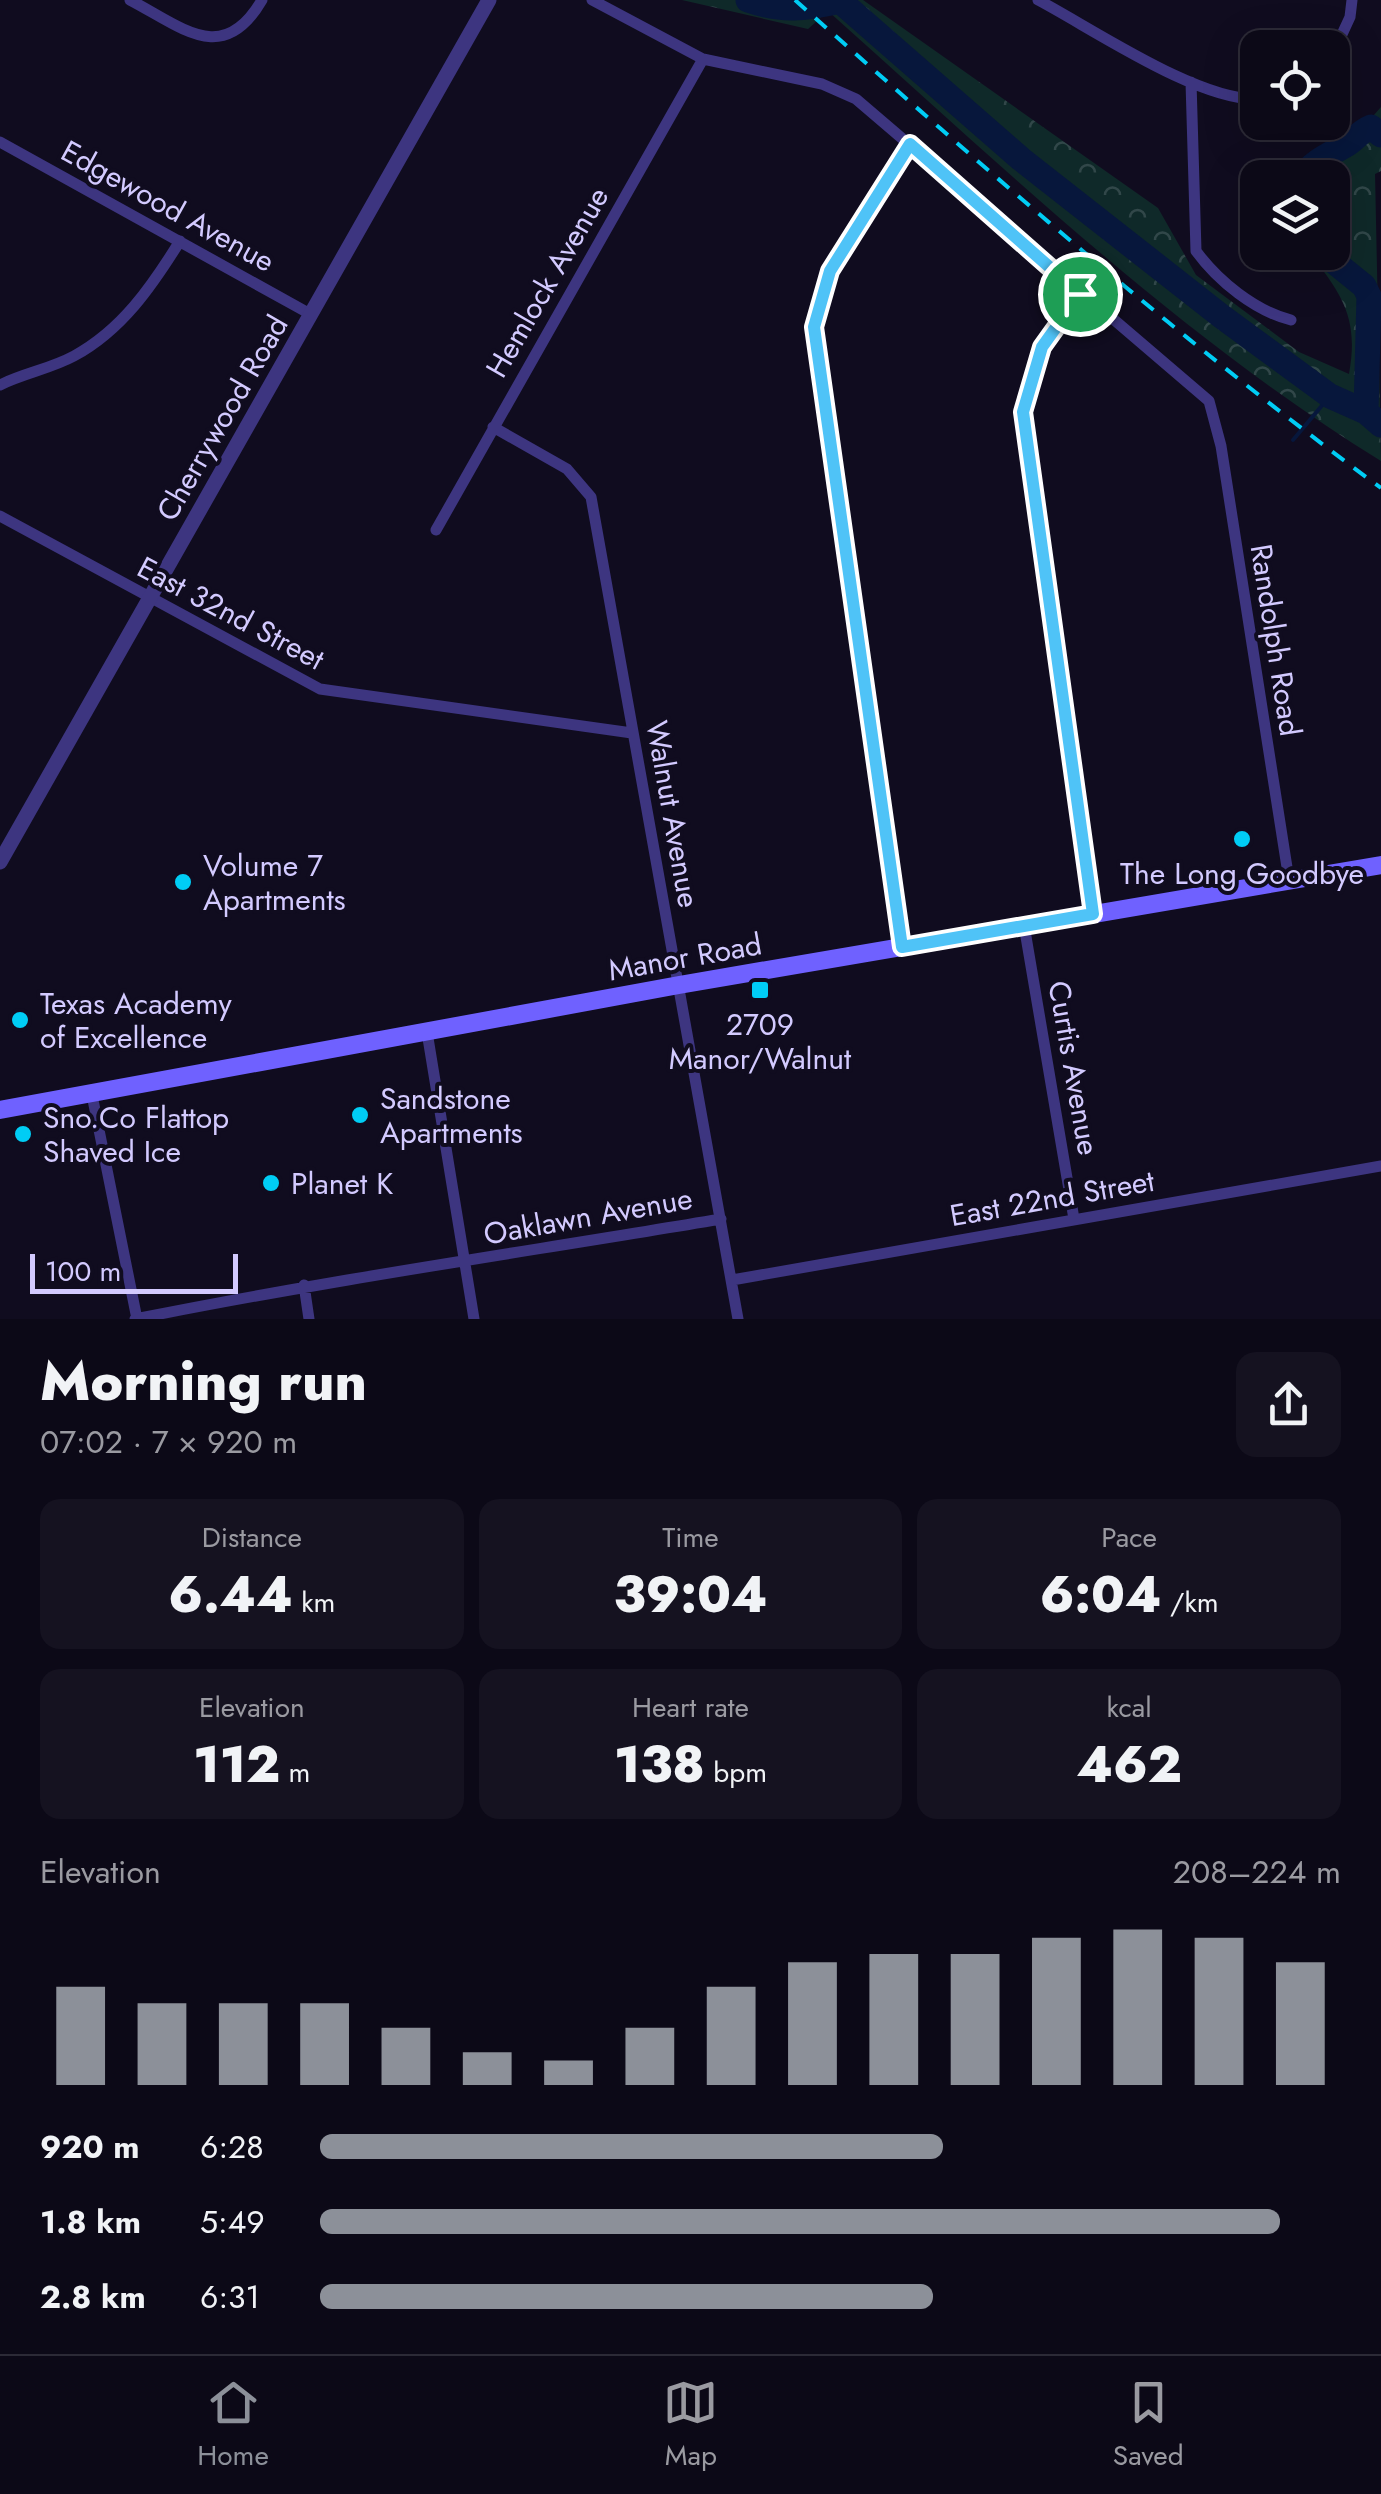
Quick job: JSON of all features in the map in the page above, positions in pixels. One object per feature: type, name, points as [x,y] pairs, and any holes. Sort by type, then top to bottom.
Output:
[{"type":"main road","name":"Manor Road","points":[[0,1110],[679,986],[1381,865]]},
{"type":"street","points":[[130,0],[193,33],[216,38],[244,27],[262,0]]},
{"type":"street","name":"Cherrywood Road","points":[[0,862],[489,0]]},
{"type":"street","points":[[592,0],[703,60],[822,84],[870,109],[1080,294],[1042,347],[1023,412],[1093,914]]},
{"type":"street","points":[[1038,0],[1191,82],[1218,94],[1240,97]]},
{"type":"street","points":[[1344,30],[1352,0]]},
{"type":"street","name":"Hemlock Avenue","points":[[436,530],[703,60]]},
{"type":"street","points":[[1191,82],[1196,251],[1210,270],[1269,314],[1291,320]]},
{"type":"street","name":"Edgewood Avenue","points":[[0,142],[312,315]]},
{"type":"street","points":[[902,947],[814,327],[830,271],[910,144]]},
{"type":"street","points":[[0,385],[54,365],[95,343],[134,306],[180,241]]},
{"type":"street","name":"Randolph Road","points":[[1080,294],[1214,408],[1289,880]]},
{"type":"street","name":"Walnut Avenue","points":[[493,427],[567,469],[591,497],[738,1319]]},
{"type":"street","name":"East 32nd Street","points":[[0,516],[320,689],[632,733]]},
{"type":"street","name":"Curtis Avenue","points":[[1024,925],[1074,1220]]},
{"type":"street","points":[[427,1032],[474,1319]]},
{"type":"street","points":[[92,1095],[136,1319],[304,1285],[465,1264]]},
{"type":"street","name":"East 22nd Street","points":[[732,1280],[1381,1166]]},
{"type":"street","name":"Oaklawn Avenue","points":[[465,1264],[720,1219]]},
{"type":"street","points":[[304,1285],[309,1319]]},
{"type":"green space","points":[[682,0],[863,0],[1158,208],[1196,275],[1299,352],[1349,374],[1350,323],[1322,270],[1350,270],[1350,160],[1301,160],[1337,140],[1350,140],[1350,132],[1367,123],[1381,107],[1381,171],[1375,174],[1381,461],[1234,360],[1164,305],[1027,190],[828,11],[808,29]]},
{"type":"waterway","points":[[748,0],[794,8],[840,1],[1021,159],[1221,316],[1330,396],[1366,412],[1381,425]]},
{"type":"waterway","points":[[1319,160],[1371,127],[1381,135]]},
{"type":"waterway","points":[[1344,270],[1364,286],[1369,296],[1366,412]]},
{"type":"waterway","points":[[1293,440],[1330,396]]},
{"type":"railway","points":[[795,0],[1156,312],[1381,488]]},
{"type":"place","name":"The Long Goodbye","points":[[1242,839]]},
{"type":"place","name":"Volume 7 Apartments","points":[[183,882]]},
{"type":"place","name":"2709 Manor/Walnut","points":[[760,990]]},
{"type":"place","name":"Texas Academy of Excellence","points":[[20,1020]]},
{"type":"place","name":"Sandstone Apartments","points":[[360,1115]]},
{"type":"place","name":"Sno.Co Flattop Shaved Ice","points":[[23,1134]]},
{"type":"place","name":"Planet K","points":[[271,1183]]},
{"type":"route","points":[[910,144],[1080,294],[1042,347],[1023,412],[1093,914],[902,947],[814,346],[821,289],[910,144]]}]
